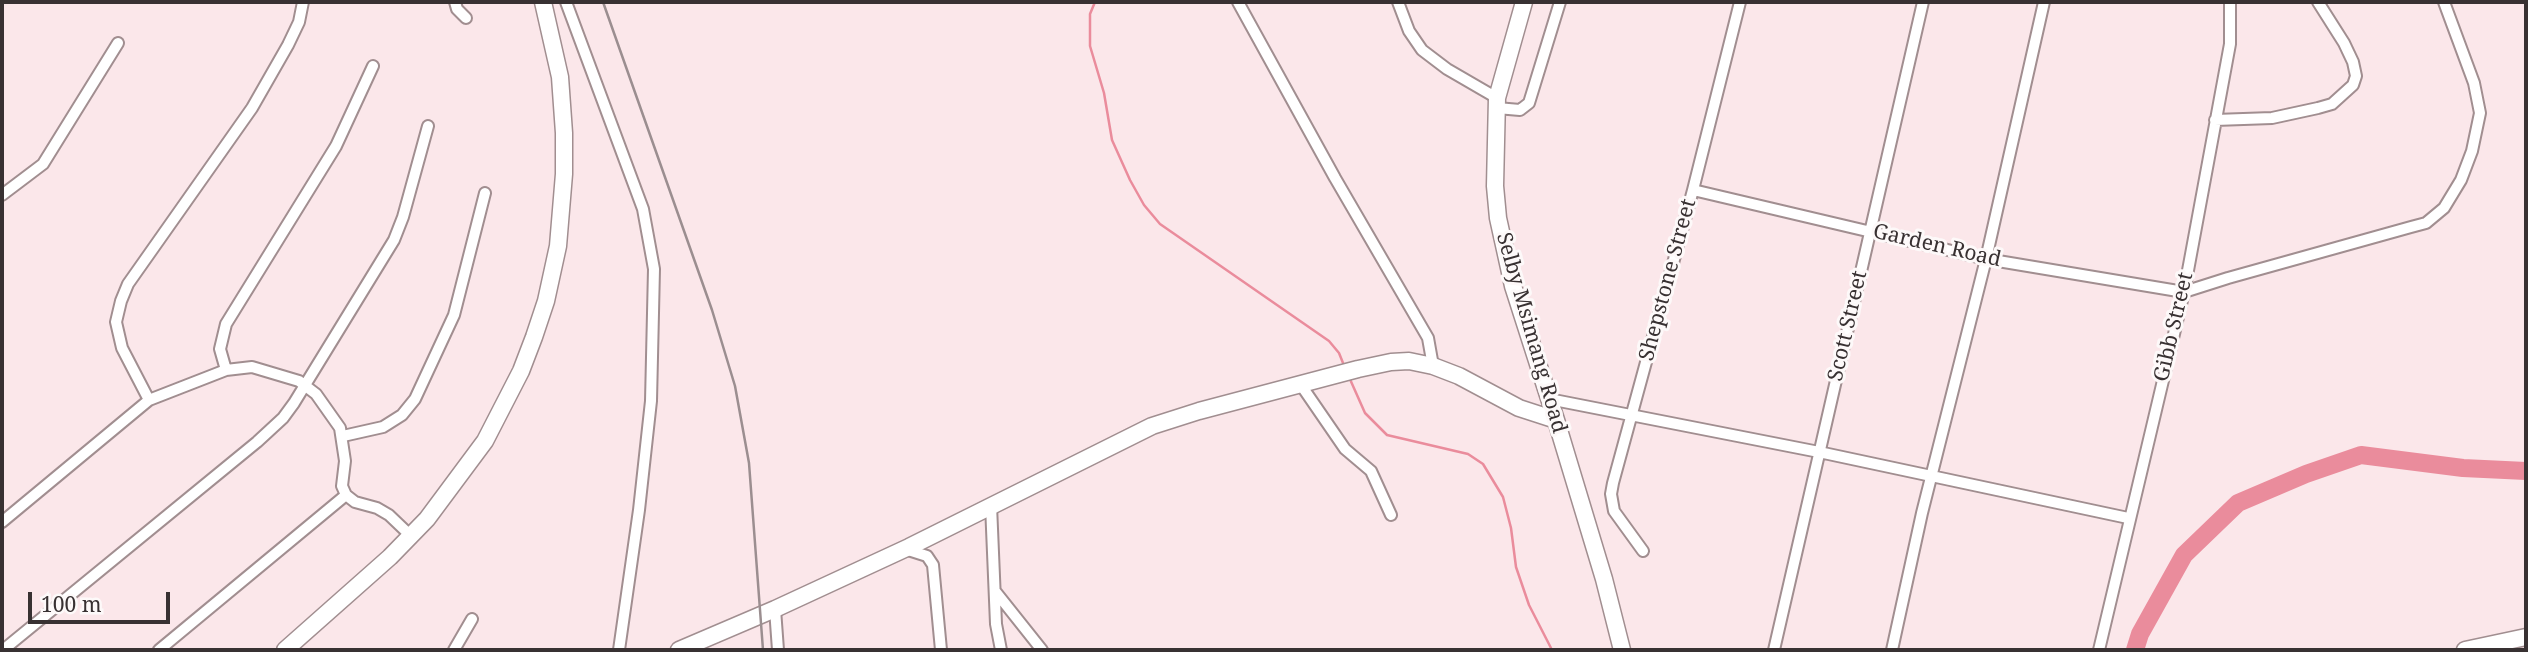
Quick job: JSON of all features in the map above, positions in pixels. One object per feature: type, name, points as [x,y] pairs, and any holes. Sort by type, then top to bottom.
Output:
[{"type":"street","points":[[149,400],[122,348],[116,322],[121,301],[128,284],[252,108],[299,22],[303,2]]},
{"type":"street","points":[[455,2],[457,9],[466,18]]},
{"type":"street","points":[[285,650],[390,557],[427,519],[485,441],[530,348],[552,276],[561,214],[564,132],[560,77],[543,2]]},
{"type":"street","points":[[566,2],[643,209],[654,269],[651,401],[619,650]]},
{"type":"street","points":[[1238,2],[1335,178],[1428,338],[1433,366]]},
{"type":"street","points":[[1398,2],[1409,31],[1422,50],[1497,103],[1520,110],[1529,103],[1560,2]]},
{"type":"street","name":"Selby Msimang Road","points":[[1524,2],[1513,35],[1497,103],[1495,186],[1500,231],[1513,286],[1604,579],[1622,650]]},
{"type":"street","name":"Shepstone Street","points":[[1643,551],[1618,517],[1611,494],[1693,190],[1740,2]]},
{"type":"street","name":"Scott Street","points":[[1774,650],[1923,2]]},
{"type":"street","points":[[1892,650],[1931,477],[1986,259],[2044,2]]},
{"type":"street","name":"Gibb Street","points":[[2099,650],[2183,292],[2230,44],[2230,2]]},
{"type":"street","points":[[2215,120],[2272,118],[2318,108],[2332,104],[2353,85],[2356,76],[2353,62],[2318,2]]},
{"type":"street","points":[[2183,292],[2426,223],[2444,208],[2461,180],[2472,151],[2480,113],[2474,83],[2445,2]]},
{"type":"street","points":[[2,195],[39,169],[118,43]]},
{"type":"street","points":[[226,370],[220,349],[226,324],[336,146],[373,65]]},
{"type":"street","points":[[3,650],[265,436],[283,418],[394,240],[428,126]]},
{"type":"street","name":"Garden Road","points":[[1693,190],[1986,259],[2183,292]]},
{"type":"street","points":[[343,436],[383,427],[402,415],[415,399],[454,316],[485,193]]},
{"type":"street","points":[[679,650],[775,610],[905,549],[1152,426],[1375,364],[1409,361],[1433,366],[1466,379],[1519,408],[1556,420]]},
{"type":"street","points":[[2,522],[149,400],[237,367],[264,369],[305,384],[337,420],[343,436],[345,461],[342,486],[346,495],[355,502],[390,515],[411,536]]},
{"type":"street","points":[[1308,383],[1345,449],[1371,471],[1391,515]]},
{"type":"street","points":[[1549,399],[1819,452],[2129,519]]},
{"type":"street","points":[[159,650],[346,495]]},
{"type":"street","points":[[991,505],[996,624],[1001,650]]},
{"type":"street","points":[[905,549],[927,556],[933,565],[941,650]]},
{"type":"street","name":"Selby Msimang Road","points":[[1604,579],[1631,650]]},
{"type":"street","points":[[995,591],[1042,650]]},
{"type":"street","points":[[775,610],[778,650]]},
{"type":"street","points":[[454,650],[472,619]]},
{"type":"street","points":[[2465,650],[2526,637]]},
{"type":"waterway","points":[[1095,2],[1090,14],[1090,46],[1104,93],[1112,140],[1144,205],[1160,224],[1329,341],[1339,353],[1345,368]]},
{"type":"waterway","points":[[1349,377],[1365,413],[1387,435],[1468,454],[1483,464],[1503,497],[1511,528],[1516,567],[1529,605],[1552,650]]},
{"type":"waterway","points":[[2135,650],[2140,634],[2184,555],[2238,503],[2306,474],[2361,455],[2463,468],[2526,471]]},
{"type":"railway","points":[[603,2],[712,310],[735,386],[749,463],[763,650]]}]
